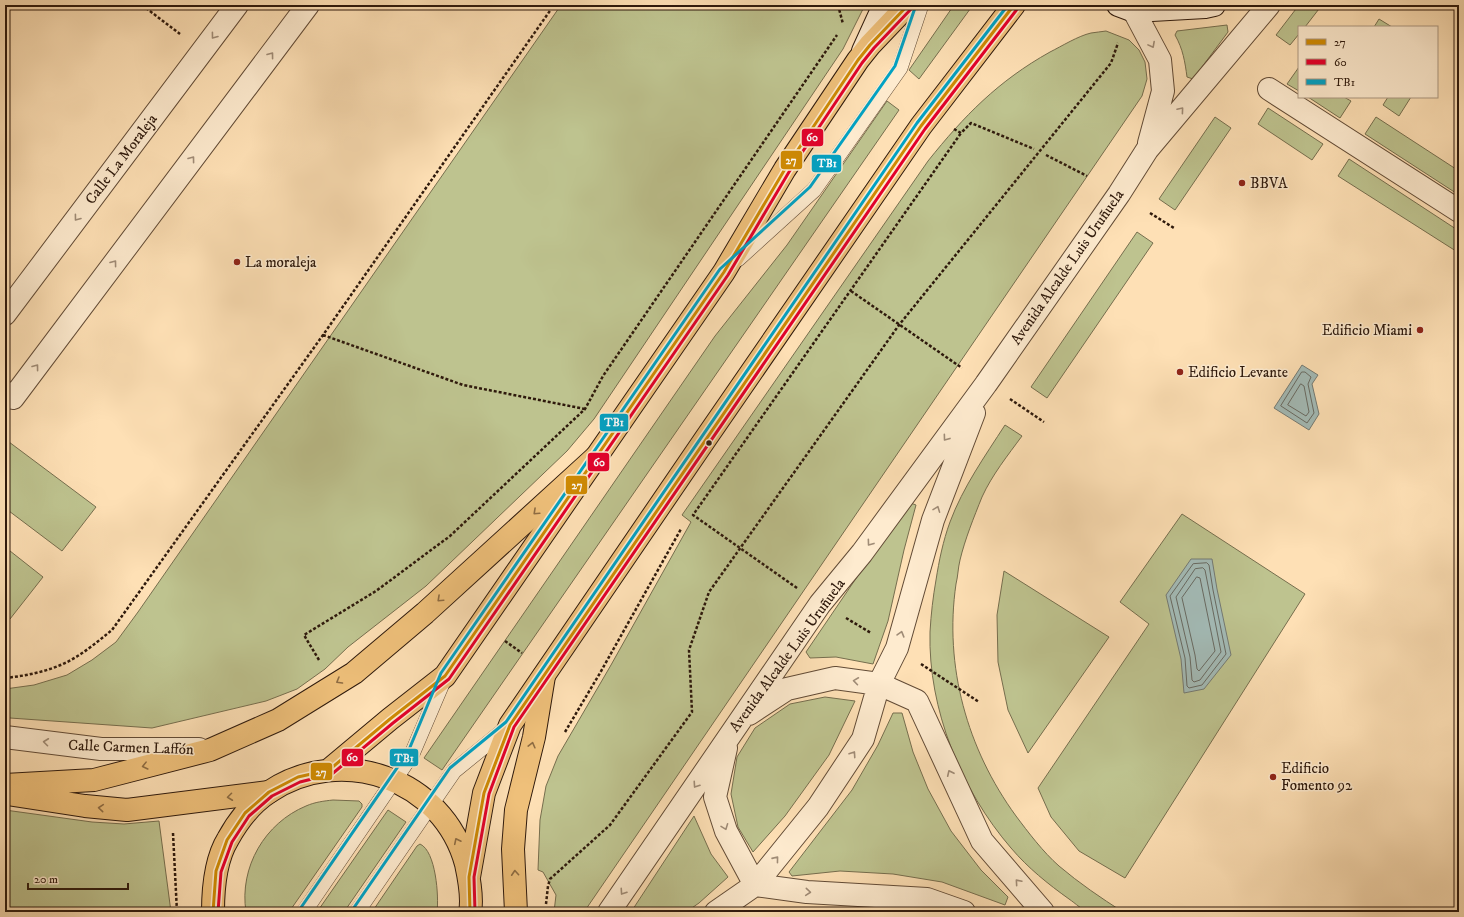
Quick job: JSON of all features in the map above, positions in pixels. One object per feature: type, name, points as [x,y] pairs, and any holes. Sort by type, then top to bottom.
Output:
[{"type":"main road","points":[[329,770],[390,719],[445,676],[724,272],[785,169],[858,60],[870,45],[908,5]]},
{"type":"main road","points":[[470,912],[469,877],[484,793],[510,725],[701,444],[921,126],[1014,5]]},
{"type":"main road","points":[[5,785],[94,780],[210,750],[278,720],[354,673],[425,613],[596,457]]},
{"type":"main road","points":[[516,912],[513,849],[516,810],[534,737],[544,676]]},
{"type":"main road","points":[[213,907],[216,871],[227,840],[245,813],[269,792],[298,777],[329,770],[351,770],[372,773],[395,781],[414,791],[430,805],[451,828],[462,852],[469,877]]},
{"type":"main road","points":[[5,793],[85,806],[127,810],[269,792]]},
{"type":"street","name":"Calle La Moraleja","points":[[5,314],[237,5]]},
{"type":"street","points":[[5,392],[13,398],[308,5]]},
{"type":"street","points":[[858,60],[884,5]]},
{"type":"street","name":"Avenida Alcalde Luis Uruñuela","points":[[1126,8],[1205,7],[1214,5]]},
{"type":"street","name":"Avenida Alcalde Luis Uruñuela","points":[[609,912],[820,604],[862,553],[986,384],[1119,194],[1147,150],[1269,5]]},
{"type":"street","name":"Avenida Alcalde Luis Uruñuela","points":[[1126,8],[1160,60],[1163,92],[1147,150]]},
{"type":"street","points":[[1269,89],[1459,211]]},
{"type":"street","name":"Avenida Alcalde Luis Uruñuela","points":[[716,912],[755,885],[818,807],[863,739],[879,684],[897,648],[933,520],[986,384]]},
{"type":"street","points":[[964,912],[927,899],[807,892],[755,885],[726,831],[715,796],[735,727],[787,689],[835,678],[879,684],[917,701],[982,841],[1043,912]]},
{"type":"street","name":"Calle Carmen Laffón","points":[[5,737],[101,749],[210,750]]},
{"type":"lane","points":[[724,272],[814,190],[900,68],[922,5]]},
{"type":"lane","points":[[304,912],[395,781],[412,754],[445,676]]},
{"type":"lane","points":[[356,912],[454,771],[510,725]]},
{"type":"path","points":[[142,5],[202,51]]},
{"type":"path","points":[[5,678],[32,674],[63,664],[88,650],[112,630],[323,335],[554,5]]},
{"type":"path","points":[[321,663],[304,635],[376,591],[450,536],[585,410],[603,376],[833,42],[843,24],[838,5]]},
{"type":"path","points":[[546,905],[550,879],[610,825],[692,712],[689,650],[709,592],[899,325],[1112,63],[1118,42]]},
{"type":"path","points":[[689,518],[693,515],[961,133],[971,123],[1034,149]]},
{"type":"path","points":[[954,128],[961,133]]},
{"type":"path","points":[[1046,155],[1088,176]]},
{"type":"path","points":[[1150,213],[1174,228]]},
{"type":"path","points":[[851,291],[1044,422]]},
{"type":"path","points":[[323,335],[463,385],[585,410]]},
{"type":"path","points":[[693,515],[820,604],[897,648],[979,702]]},
{"type":"path","points":[[562,738],[681,529]]},
{"type":"path","points":[[505,641],[522,653]]},
{"type":"path","points":[[173,829],[174,881],[177,912]]},
{"type":"green space","points":[[561,5],[865,5],[843,49],[594,419],[567,451],[426,586],[348,647],[325,669],[297,689],[266,701],[152,728],[10,718],[5,716],[5,689],[34,685],[67,675],[92,660],[116,642]]},
{"type":"green space","points":[[954,5],[973,5],[919,79],[909,70]]},
{"type":"green space","points":[[1299,5],[1322,5],[1306,26],[1298,26],[1298,35],[1290,45],[1276,35]]},
{"type":"green space","points":[[1379,19],[1390,26],[1375,26]]},
{"type":"green space","points":[[1227,25],[1228,32],[1193,79],[1187,77],[1182,50],[1175,35],[1177,31]]},
{"type":"green space","points":[[1106,31],[1129,40],[1139,50],[1145,62],[1147,79],[1142,96],[584,912],[554,912],[556,895],[543,872],[538,870],[540,820],[546,786],[558,756],[691,522],[682,515],[928,161],[955,129],[983,100],[1031,63],[1081,36]]},
{"type":"green space","points":[[1298,68],[1298,90],[1287,84]]},
{"type":"green space","points":[[1310,98],[1346,98],[1351,101],[1340,118]]},
{"type":"green space","points":[[1387,98],[1410,98],[1399,116],[1383,105]]},
{"type":"green space","points":[[887,101],[899,110],[442,770],[424,758],[715,336],[787,245]]},
{"type":"green space","points":[[1268,108],[1323,144],[1312,160],[1258,124]]},
{"type":"green space","points":[[1215,117],[1231,128],[1175,210],[1159,199]]},
{"type":"green space","points":[[1376,117],[1459,171],[1459,195],[1365,134]]},
{"type":"green space","points":[[1349,159],[1459,231],[1459,253],[1338,176]]},
{"type":"green space","points":[[1137,232],[1153,243],[1047,398],[1031,387]]},
{"type":"green space","points":[[1005,425],[1022,436],[995,473],[982,497],[964,544],[959,563],[953,615],[953,645],[963,706],[972,735],[984,763],[999,790],[1026,829],[1059,866],[1090,890],[1123,912],[1098,913],[1090,912],[1079,907],[1031,869],[1011,848],[977,801],[951,747],[942,719],[935,690],[931,661],[930,632],[933,599],[943,544],[961,496]]},
{"type":"green space","points":[[5,439],[96,507],[62,551],[5,508]]},
{"type":"green space","points":[[908,502],[916,505],[888,621],[873,664],[836,657],[810,658],[806,652]]},
{"type":"green space","points":[[1182,514],[1305,594],[1125,878],[1079,851],[1051,817],[1038,788],[1149,624],[1120,602]]},
{"type":"green space","points":[[5,547],[43,577],[10,619],[5,615]]},
{"type":"green space","points":[[1004,571],[1109,637],[1028,753],[1008,710],[998,662],[997,615]]},
{"type":"green space","points":[[825,697],[855,701],[829,755],[785,816],[753,852],[738,827],[731,794],[737,757],[755,728],[790,704]]},
{"type":"green space","points":[[893,713],[902,713],[913,752],[928,789],[951,831],[981,870],[1008,897],[1005,905],[942,882],[893,874],[840,871],[792,876],[789,872],[852,790],[878,745]]},
{"type":"green space","points":[[333,800],[359,801],[362,804],[362,807],[289,912],[246,912],[245,895],[251,863],[258,848],[267,835],[278,823],[306,806]]},
{"type":"green space","points":[[5,810],[92,822],[124,824],[159,821],[171,912],[5,912]]},
{"type":"green space","points":[[388,810],[406,822],[344,912],[317,912]]},
{"type":"green space","points":[[694,816],[711,854],[728,877],[699,903],[686,912],[631,912]]},
{"type":"green space","points":[[420,844],[430,855],[433,865],[437,886],[437,912],[372,912],[417,846]]},
{"type":"water","points":[[1302,365],[1318,375],[1312,384],[1319,414],[1309,430],[1274,408]]},
{"type":"water","points":[[1191,559],[1212,559],[1231,655],[1204,689],[1184,693],[1181,659],[1166,595]]},
{"type":"transit line","name":"27","points":[[213,912],[216,871],[227,840],[245,813],[269,792],[298,777],[329,770],[390,719],[445,676],[724,272],[785,169],[858,60],[870,45],[908,5]]},
{"type":"transit line","name":"TB1","points":[[300,909],[408,752],[441,673],[720,269],[810,187],[895,66],[916,5]]},
{"type":"transit line","name":"TB1","points":[[353,909],[450,768],[506,722],[917,123],[1008,5]]},
{"type":"transit line","name":"27","points":[[470,912],[469,877],[484,793],[510,725],[921,126],[1014,5]]},
{"type":"transit line","name":"60","points":[[218,912],[221,872],[232,842],[249,816],[272,796],[300,782],[332,774],[449,679],[728,275],[789,172],[862,63],[874,48],[912,8]]},
{"type":"transit line","name":"60","points":[[475,912],[474,877],[489,794],[514,727],[925,129],[1018,8]]},
{"type":"place","name":"BBVA","points":[[1242,183]]},
{"type":"place","name":"La moraleja","points":[[237,262]]},
{"type":"place","name":"Edificio Miami","points":[[1420,330]]},
{"type":"place","name":"Edificio Levante","points":[[1180,372]]},
{"type":"place","name":"Edificio Fomento 92","points":[[1273,777]]}]
